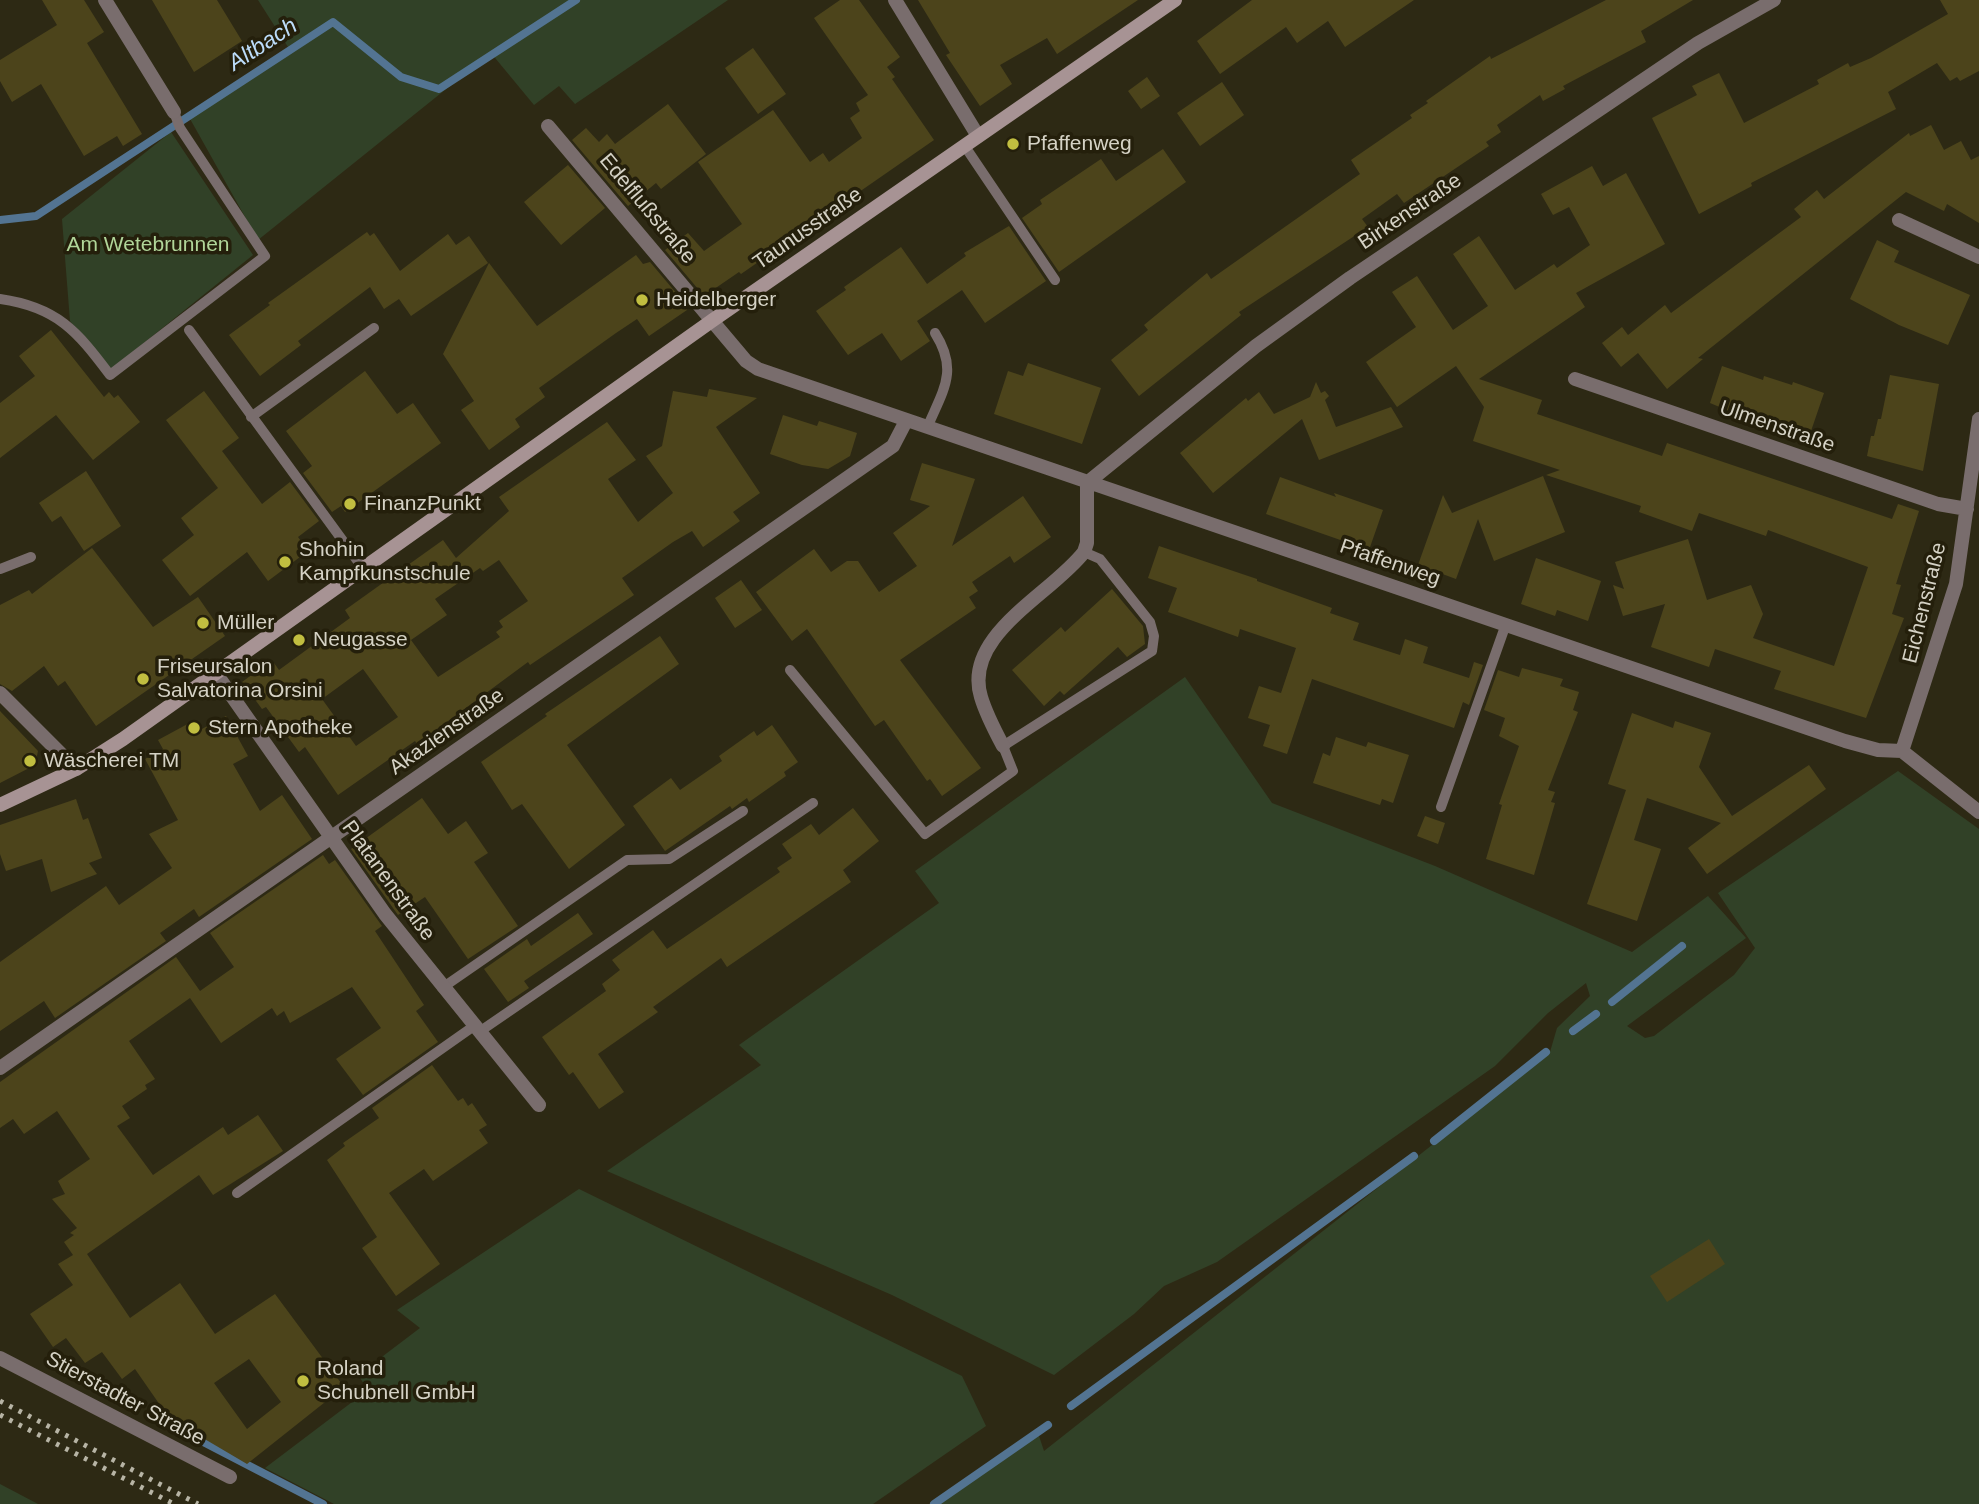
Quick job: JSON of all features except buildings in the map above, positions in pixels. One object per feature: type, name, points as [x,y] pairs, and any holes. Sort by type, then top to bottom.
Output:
[{"type":"street","points":[[105,0],[174,112]]},
{"type":"street","points":[[895,0],[978,136]]},
{"type":"street","name":"Taunusstraße","points":[[0,805],[76,769],[713,320],[1175,0]]},
{"type":"street","name":"Birkenstraße","points":[[1087,483],[1256,345],[1350,278],[1698,43],[1774,0]]},
{"type":"street","name":"Edelflußstraße","points":[[548,126],[713,320]]},
{"type":"street","points":[[1899,220],[1979,257]]},
{"type":"street","name":"Pfaffenweg","points":[[713,320],[746,361],[758,369],[1845,741],[1878,751],[1902,751]]},
{"type":"street","name":"Ulmenstraße","points":[[1575,379],[1926,499],[1967,509]]},
{"type":"street","name":"Eichenstraße","points":[[1902,751],[1956,584],[1979,419]]},
{"type":"street","name":"Akazienstraße","points":[[0,1068],[892,446],[906,421]]},
{"type":"street","points":[[1003,746],[980,695],[979,674],[983,656],[994,636],[1084,552],[1087,542],[1087,483]]},
{"type":"street","name":"Platanenstraße","points":[[215,673],[385,914],[539,1105]]},
{"type":"street","points":[[0,693],[76,769]]},
{"type":"street","points":[[1902,751],[1979,812]]},
{"type":"street","name":"Stierstadter Straße","points":[[0,1358],[230,1477]]},
{"type":"lane","points":[[0,299],[30,303],[56,316],[79,334],[110,375],[265,256],[180,128],[174,112]]},
{"type":"lane","points":[[964,145],[1055,280]]},
{"type":"lane","points":[[251,416],[374,328]]},
{"type":"lane","points":[[189,330],[362,567]]},
{"type":"lane","points":[[927,428],[950,368],[947,351],[935,333]]},
{"type":"lane","points":[[790,670],[925,834],[1013,771],[1003,746],[1152,651],[1154,636],[1150,622],[1100,559],[1084,552]]},
{"type":"lane","points":[[0,569],[31,557]]},
{"type":"lane","points":[[1441,807],[1506,624]]},
{"type":"lane","points":[[237,1193],[813,803]]},
{"type":"lane","points":[[442,988],[627,860],[669,859],[743,811]]},
{"type":"green space","points":[[258,0],[728,0],[575,104],[559,86],[534,105],[491,53],[258,240],[189,117],[288,47]]},
{"type":"green space","name":"Am Wetebrunnen","points":[[171,132],[253,255],[109,371],[70,321],[62,219]]},
{"type":"green space","points":[[1185,677],[1272,803],[1435,866],[1632,952],[1708,896],[1746,938],[1627,1026],[1645,1038],[1654,1036],[1734,975],[1755,948],[1718,893],[1898,771],[1979,829],[1979,1504],[940,1504],[1038,1433],[1044,1451],[1550,1052],[1557,1028],[1590,996],[1586,983],[1548,1013],[1495,1066],[1217,1262],[1164,1286],[1134,1314],[1054,1375],[892,1295],[607,1171],[761,1065],[739,1045],[939,903],[915,871]]},
{"type":"green space","points":[[579,1189],[962,1376],[986,1426],[873,1504],[334,1504],[265,1468],[368,1390],[358,1375],[420,1328],[397,1310]]},
{"type":"green space","points":[[0,1484],[38,1504],[0,1504]]},
{"type":"waterway","name":"Altbach","points":[[0,220],[36,216],[333,22],[401,77],[439,89],[576,0]]},
{"type":"waterway","points":[[1612,1002],[1682,946]]},
{"type":"waterway","points":[[1573,1031],[1596,1014]]},
{"type":"waterway","points":[[1434,1141],[1546,1052]]},
{"type":"waterway","points":[[1071,1406],[1414,1156]]},
{"type":"waterway","points":[[934,1504],[1048,1425]]},
{"type":"waterway","points":[[184,1432],[323,1504]]},
{"type":"railway","points":[[0,1401],[198,1504]]},
{"type":"railway","points":[[0,1415],[174,1504]]},
{"type":"place","name":"Pfaffenweg","points":[[1013,144]]},
{"type":"place","name":"Heidelberger","points":[[642,300]]},
{"type":"place","name":"FinanzPunkt","points":[[350,504]]},
{"type":"place","name":"Shohin Kampfkunstschule","points":[[285,562]]},
{"type":"place","name":"Müller","points":[[203,623]]},
{"type":"place","name":"Neugasse","points":[[299,640]]},
{"type":"place","name":"Friseursalon Salvatorina Orsini","points":[[143,679]]},
{"type":"place","name":"Stern Apotheke","points":[[194,728]]},
{"type":"place","name":"Wäscherei TM","points":[[30,761]]},
{"type":"place","name":"Roland Schubnell GmbH","points":[[303,1381]]}]
